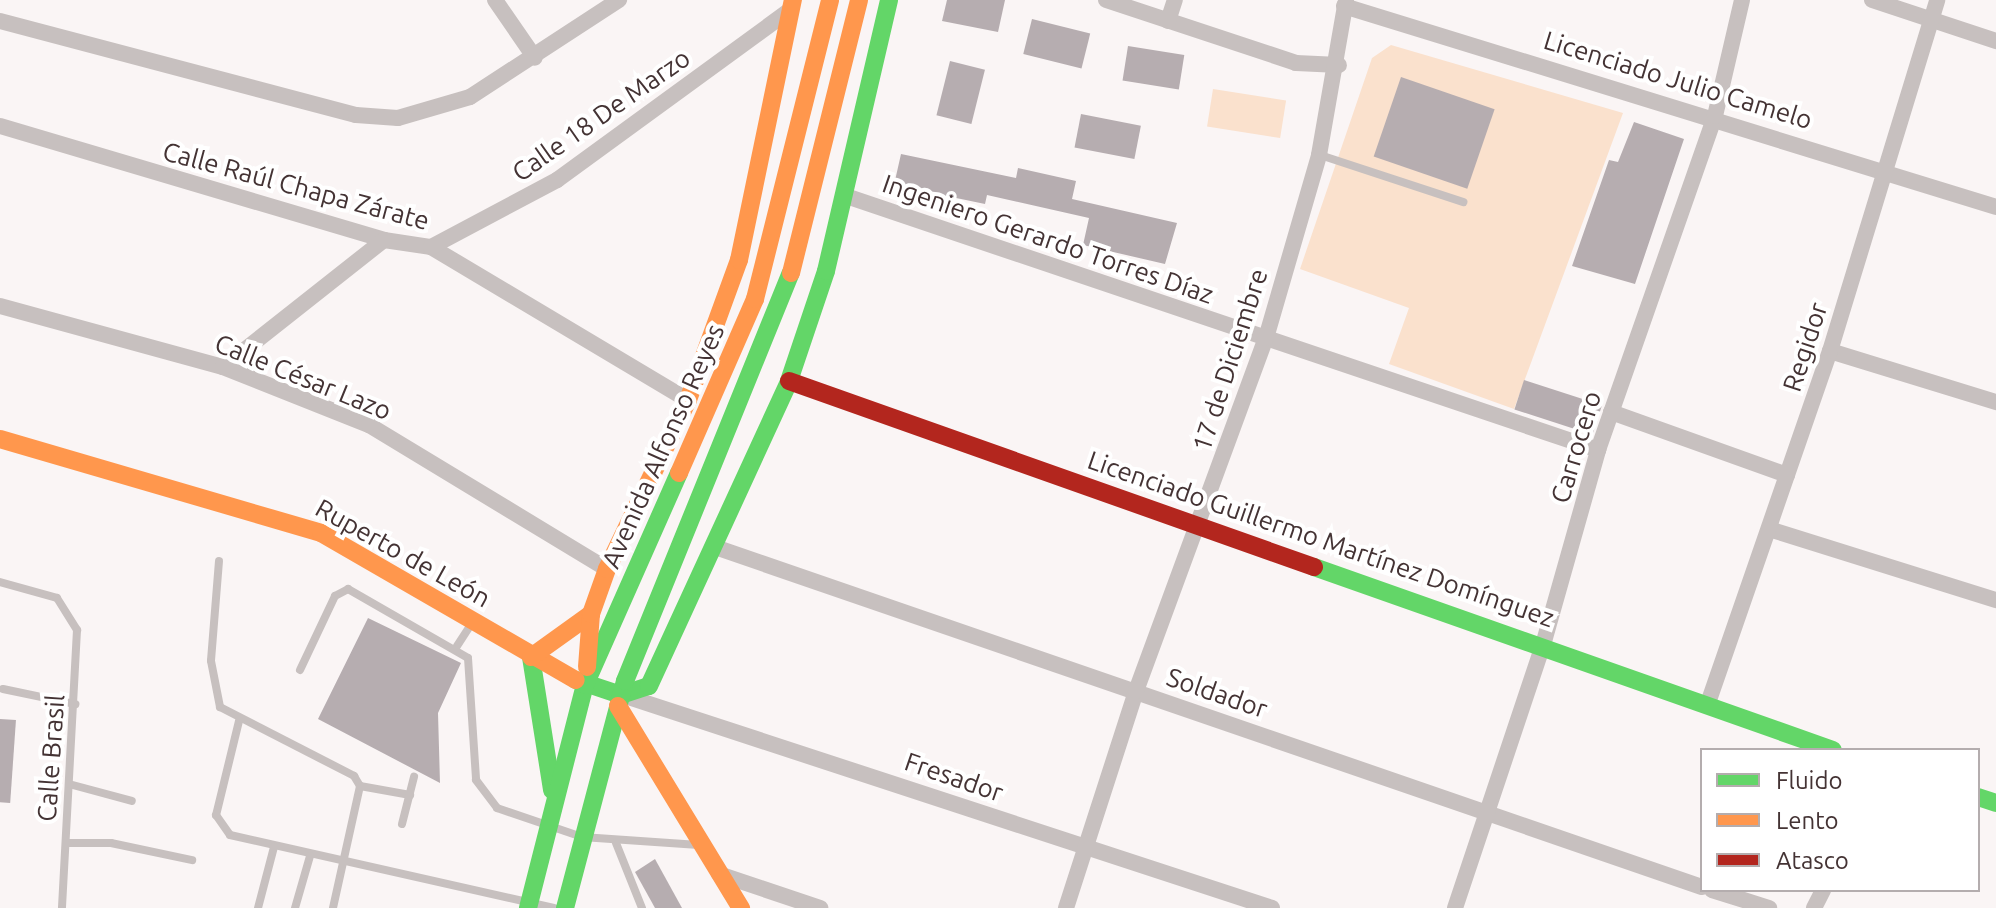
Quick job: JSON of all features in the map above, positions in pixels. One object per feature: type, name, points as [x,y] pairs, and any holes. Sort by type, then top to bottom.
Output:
[{"type":"street","points":[[495,0],[535,58]]},
{"type":"street","points":[[0,21],[370,116],[435,111],[535,58],[619,0]]},
{"type":"street","name":"Avenida Alfonso Reyes","points":[[529,906],[585,685],[755,299],[788,180],[830,0]]},
{"type":"street","name":"Avenida Alfonso Reyes","points":[[565,908],[619,700],[782,308],[821,165],[859,0]]},
{"type":"street","points":[[741,908],[699,845],[619,700],[658,676],[789,381],[826,271],[846,196],[889,0]]},
{"type":"street","points":[[1106,0],[1296,63],[1339,65]]},
{"type":"street","points":[[1168,21],[1175,0]]},
{"type":"street","name":"Carrocero","points":[[1455,908],[1543,645],[1598,450],[1715,116],[1742,0]]},
{"type":"street","points":[[1872,0],[1996,41]]},
{"type":"street","name":"Regidor","points":[[1707,706],[1830,351],[1937,0]]},
{"type":"street","name":"Licenciado Julio Camelo","points":[[1345,3],[1715,116],[1996,207]]},
{"type":"street","name":"17 de Diciembre","points":[[1066,908],[1136,691],[1201,523],[1266,338],[1319,155],[1339,65],[1345,3]]},
{"type":"street","points":[[585,685],[591,614],[607,569],[688,400],[739,260],[792,5]]},
{"type":"street","name":"Calle 18 De Marzo","points":[[431,247],[557,180],[792,5]]},
{"type":"street","name":"Calle Raúl Chapa Zárate","points":[[0,126],[384,240],[431,247],[688,400]]},
{"type":"street","points":[[821,165],[826,271]]},
{"type":"street","points":[[739,260],[788,180]]},
{"type":"street","name":"Ingeniero Gerardo Torres Díaz","points":[[846,196],[1598,450]]},
{"type":"street","points":[[223,367],[384,240]]},
{"type":"street","name":"Calle César Lazo","points":[[0,306],[223,367],[369,425],[607,569]]},
{"type":"street","points":[[1830,351],[1996,402]]},
{"type":"street","name":"Licenciado Guillermo Martínez Domínguez","points":[[789,381],[1201,523],[1827,748]]},
{"type":"street","points":[[1611,412],[1787,475]]},
{"type":"street","name":"Ruperto de León","points":[[0,439],[275,515],[321,533],[531,657],[619,700]]},
{"type":"street","points":[[1769,529],[1996,600]]},
{"type":"street","name":"Soldador","points":[[715,547],[1700,886]]},
{"type":"street","points":[[554,802],[531,657],[591,614]]},
{"type":"street","name":"Fresador","points":[[619,700],[1272,908]]},
{"type":"street","points":[[719,874],[820,908]]},
{"type":"street","points":[[1718,892],[1769,908]]},
{"type":"lane","points":[[1319,155],[1463,202]]},
{"type":"lane","points":[[219,561],[212,688],[239,721],[354,776],[360,786],[345,865],[333,908]]},
{"type":"lane","name":"Calle Brasil","points":[[0,582],[57,598],[70,612],[79,651],[62,908]]},
{"type":"lane","points":[[300,670],[335,596],[348,589],[457,646],[473,674],[471,748],[485,798],[524,823],[550,826],[582,837],[616,843],[699,845]]},
{"type":"lane","points":[[457,646],[473,621]]},
{"type":"lane","points":[[3,689],[75,704]]},
{"type":"lane","points":[[239,721],[216,815],[230,835],[345,865],[529,906],[554,908]]},
{"type":"lane","points":[[402,824],[414,777]]},
{"type":"lane","points":[[69,784],[132,801]]},
{"type":"lane","points":[[360,786],[410,795]]},
{"type":"lane","points":[[66,843],[111,843],[192,860]]},
{"type":"lane","points":[[616,843],[642,908]]},
{"type":"lane","points":[[258,908],[274,847]]},
{"type":"lane","points":[[295,908],[310,856]]},
{"type":"shaded area","points":[[1391,45],[1623,113],[1514,409],[1389,364],[1409,308],[1300,269],[1372,58]]},
{"type":"shaded area","points":[[1213,89],[1286,101],[1280,138],[1207,127]]},
{"type":"building","points":[[947,0],[1005,0],[998,32],[942,21]]},
{"type":"building","points":[[1032,19],[1090,34],[1082,68],[1023,54]]},
{"type":"building","points":[[1128,46],[1184,55],[1179,89],[1123,81]]},
{"type":"building","points":[[950,61],[985,70],[971,124],[936,115]]},
{"type":"building","points":[[1401,77],[1495,109],[1467,189],[1374,156]]},
{"type":"building","points":[[1081,114],[1141,126],[1134,159],[1075,147]]},
{"type":"building","points":[[1634,122],[1684,139],[1635,284],[1572,266],[1609,160],[1618,162]]},
{"type":"building","points":[[901,154],[1016,178],[1018,168],[1076,181],[1072,199],[1177,223],[1165,264],[1083,245],[1089,218],[987,195],[985,204],[894,185]]},
{"type":"building","points":[[1524,380],[1602,405],[1592,435],[1514,409]]},
{"type":"building","points":[[368,618],[461,663],[438,713],[440,783],[318,719]]},
{"type":"building","points":[[0,719],[16,720],[10,803],[0,802]]},
{"type":"building","points":[[655,859],[682,908],[655,908],[635,872]]},
{"type":"traffic: fast","points":[[576,680],[621,695],[649,686],[789,381],[826,271],[889,0]]},
{"type":"traffic: fast","points":[[565,908],[625,681],[791,273]]},
{"type":"traffic: fast","points":[[528,908],[585,685],[679,473]]},
{"type":"traffic: fast","points":[[1314,567],[1827,748]]},
{"type":"traffic: fast","points":[[531,657],[552,790]]},
{"type":"traffic: fast","points":[[1980,798],[1996,803]]},
{"type":"traffic: slow","points":[[587,667],[591,614],[607,569],[688,400],[739,260],[793,0]]},
{"type":"traffic: slow","points":[[679,473],[755,299],[830,0]]},
{"type":"traffic: slow","points":[[791,273],[859,0]]},
{"type":"traffic: slow","points":[[0,439],[321,533],[576,680]]},
{"type":"traffic: slow","points":[[531,657],[591,614]]},
{"type":"traffic: slow","points":[[618,706],[741,908]]},
{"type":"traffic: jam","points":[[789,381],[1314,567]]}]
